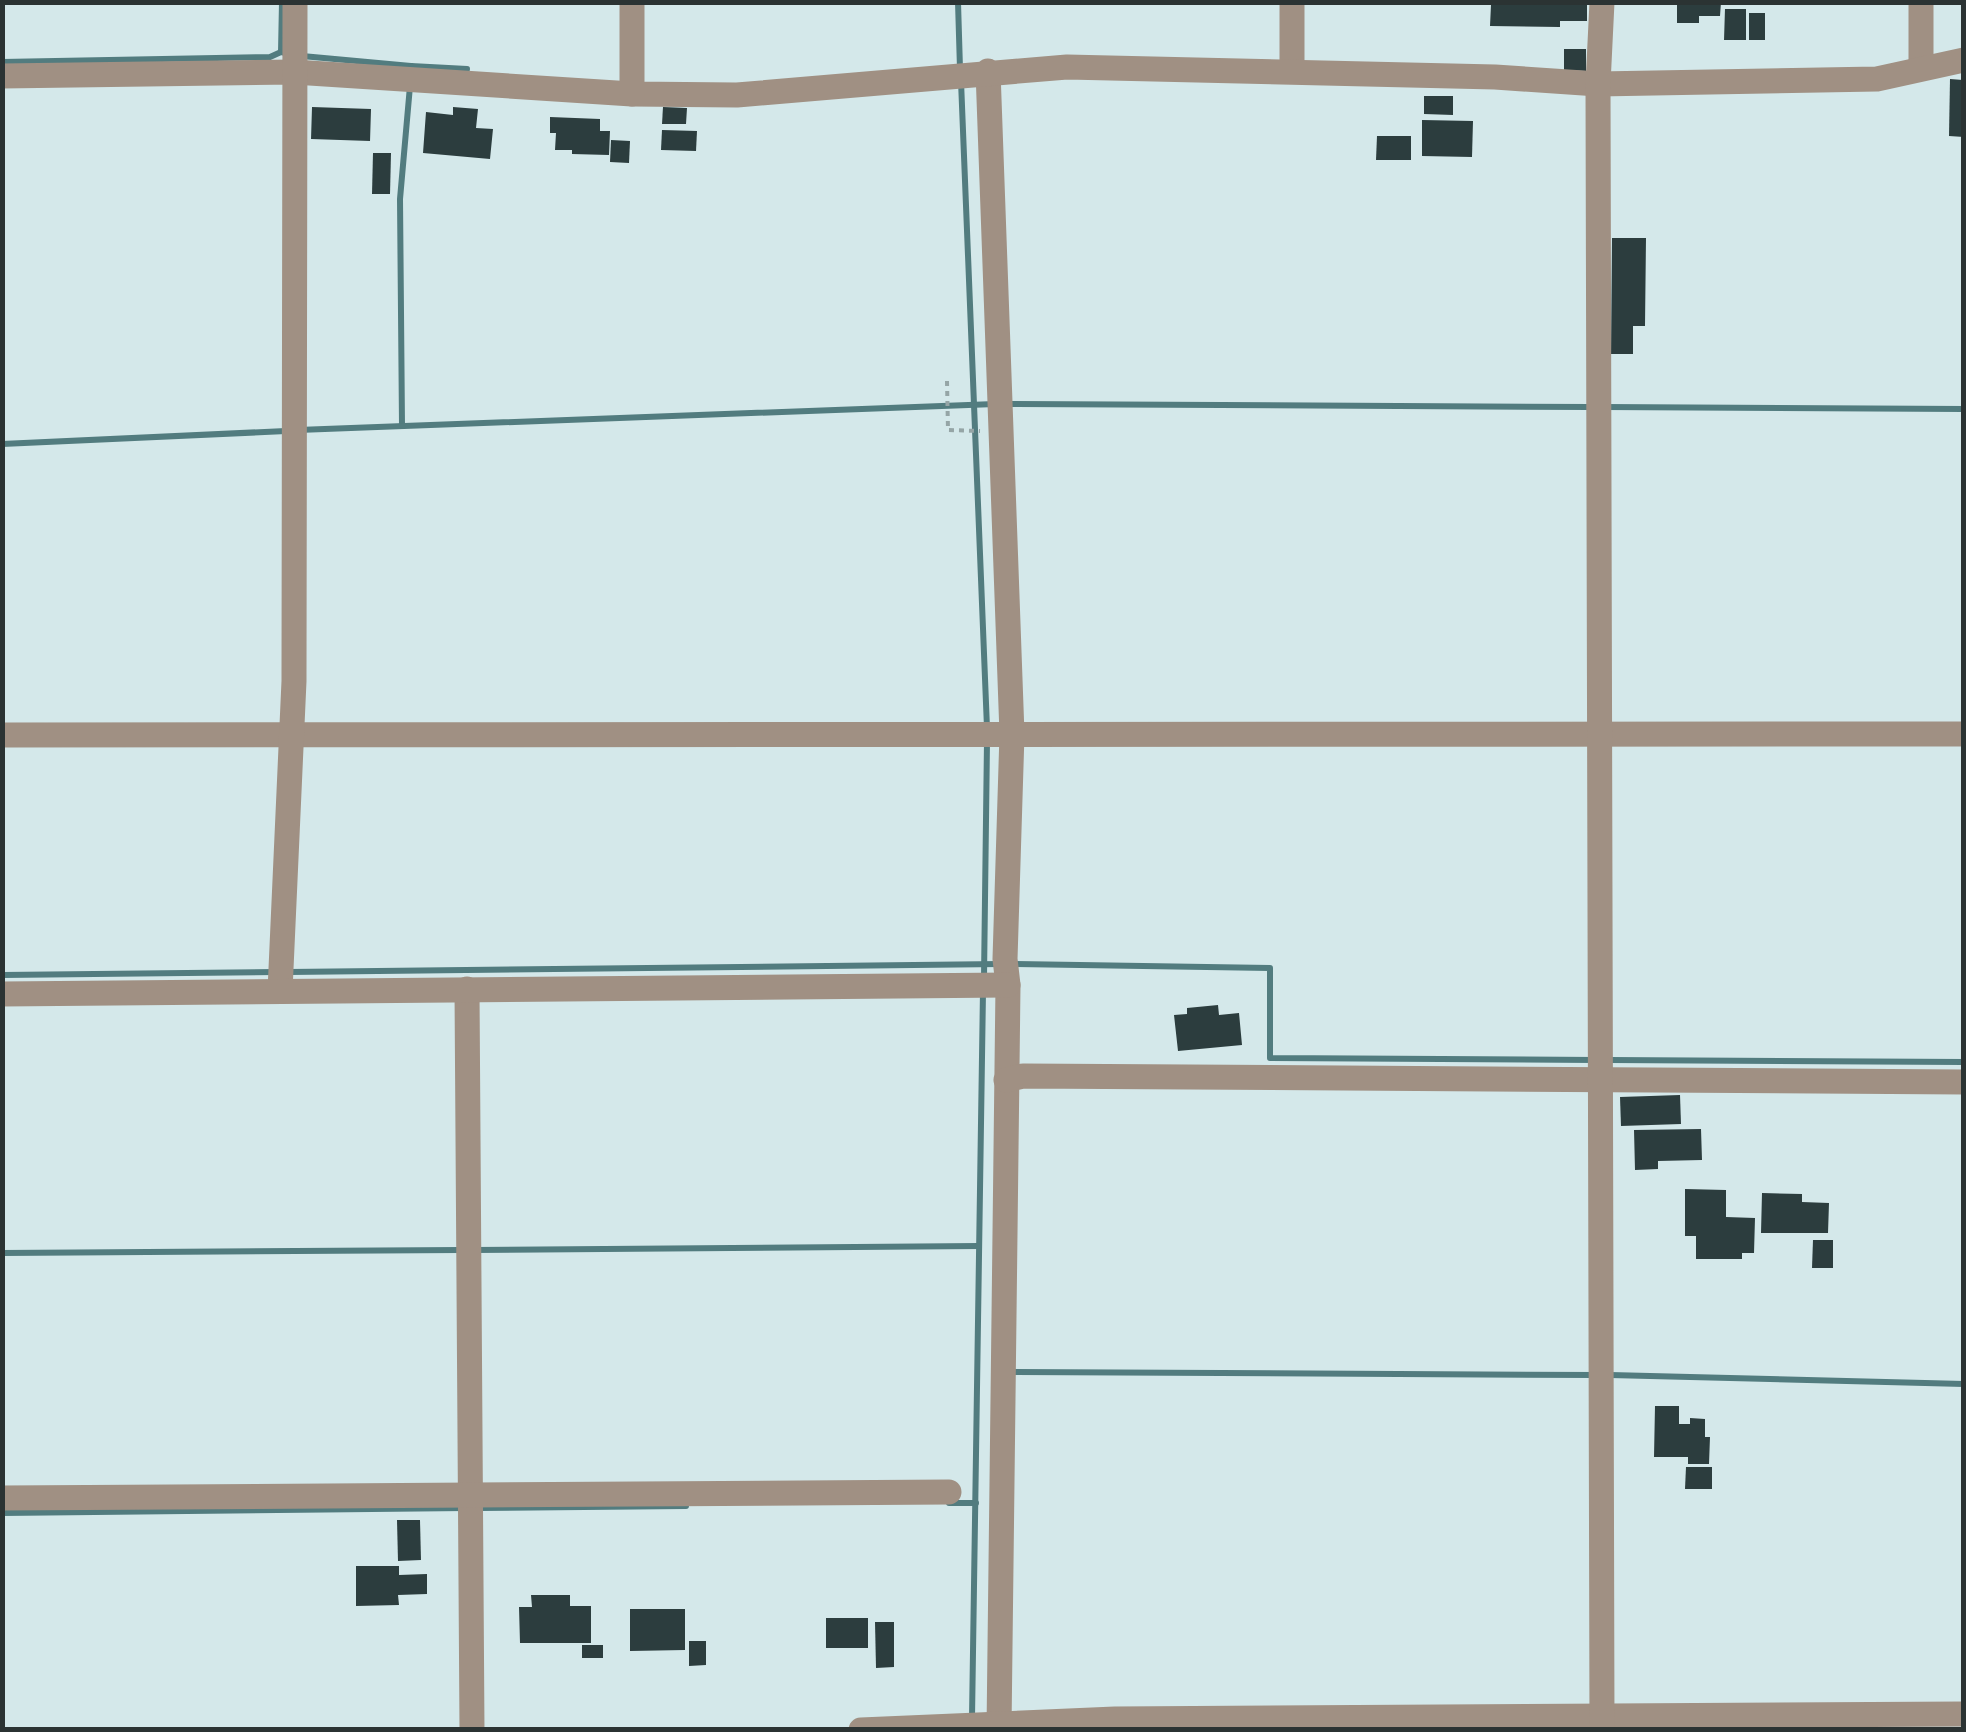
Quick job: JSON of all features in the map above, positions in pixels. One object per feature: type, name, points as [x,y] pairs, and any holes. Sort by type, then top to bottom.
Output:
[{"type":"street","points":[[281,978],[294,681],[294,2]]},
{"type":"street","points":[[632,2],[632,94]]},
{"type":"street","points":[[1292,2],[1292,72]]},
{"type":"street","points":[[1602,2],[1598,84],[1602,1722]]},
{"type":"street","points":[[1921,2],[1921,67]]},
{"type":"street","points":[[2,76],[294,60],[411,80],[632,94],[737,95],[1067,67],[1496,77],[1598,84],[1877,78],[1964,60]]},
{"type":"street","points":[[971,73],[998,403],[997,977],[1006,1080],[1004,1371],[986,1725]]},
{"type":"street","points":[[2,735],[1964,734]]},
{"type":"street","points":[[2,994],[281,978],[466,989],[997,977]]},
{"type":"street","points":[[466,989],[472,1730]]},
{"type":"street","points":[[1006,1080],[1023,1076],[1600,1067],[1964,1082]]},
{"type":"street","points":[[2,1498],[470,1505],[949,1492]]},
{"type":"street","points":[[861,1730],[986,1725],[1602,1722],[1964,1714]]},
{"type":"path","points":[[947,381],[948,430],[983,430]]},
{"type":"building","points":[[1587,2],[1587,21],[1560,21],[1560,27],[1490,26],[1491,5]]},
{"type":"building","points":[[1677,2],[1721,2],[1720,16],[1699,16],[1699,23],[1677,23]]},
{"type":"building","points":[[1725,9],[1746,9],[1746,40],[1724,40]]},
{"type":"building","points":[[1749,13],[1765,13],[1765,40],[1749,40]]},
{"type":"building","points":[[1564,49],[1586,49],[1586,71],[1564,70]]},
{"type":"building","points":[[1950,79],[1963,80],[1964,137],[1949,136]]},
{"type":"building","points":[[1424,96],[1453,96],[1453,115],[1424,114]]},
{"type":"building","points":[[312,107],[371,109],[370,141],[311,139]]},
{"type":"building","points":[[453,107],[478,109],[476,128],[493,129],[490,159],[423,153],[426,112],[453,115]]},
{"type":"building","points":[[663,107],[687,108],[686,124],[662,124]]},
{"type":"building","points":[[550,117],[600,119],[600,131],[610,131],[609,155],[555,150],[556,133],[550,133]]},
{"type":"building","points":[[1422,120],[1473,121],[1472,157],[1422,156]]},
{"type":"building","points":[[662,130],[697,131],[696,151],[661,150]]},
{"type":"building","points":[[1377,136],[1411,136],[1411,160],[1376,160]]},
{"type":"building","points":[[611,140],[630,141],[629,163],[610,162]]},
{"type":"building","points":[[373,153],[391,153],[390,194],[372,194]]},
{"type":"building","points":[[1612,238],[1646,238],[1645,326],[1633,326],[1633,354],[1611,354]]},
{"type":"building","points":[[1218,1005],[1219,1015],[1239,1013],[1242,1045],[1178,1051],[1174,1015],[1187,1014],[1187,1008]]},
{"type":"building","points":[[1680,1095],[1681,1124],[1621,1126],[1620,1097]]},
{"type":"building","points":[[1701,1129],[1702,1160],[1658,1161],[1658,1169],[1635,1170],[1634,1130]]},
{"type":"building","points":[[1685,1189],[1726,1190],[1726,1217],[1755,1218],[1754,1253],[1742,1253],[1742,1259],[1696,1259],[1696,1236],[1685,1236]]},
{"type":"building","points":[[1762,1193],[1802,1194],[1802,1202],[1829,1203],[1828,1233],[1761,1233]]},
{"type":"building","points":[[1813,1240],[1833,1240],[1833,1268],[1812,1268]]},
{"type":"building","points":[[1655,1406],[1679,1406],[1679,1424],[1690,1424],[1690,1418],[1705,1419],[1705,1437],[1710,1437],[1709,1464],[1688,1464],[1688,1457],[1654,1457]]},
{"type":"building","points":[[1686,1467],[1712,1467],[1712,1489],[1685,1489]]},
{"type":"building","points":[[397,1520],[420,1520],[421,1560],[398,1561]]},
{"type":"building","points":[[356,1566],[399,1566],[399,1575],[427,1574],[427,1594],[398,1595],[399,1605],[356,1606]]},
{"type":"building","points":[[531,1595],[570,1595],[570,1606],[591,1606],[591,1643],[520,1643],[519,1607],[532,1607]]},
{"type":"building","points":[[630,1609],[685,1609],[685,1650],[630,1651]]},
{"type":"building","points":[[826,1618],[868,1618],[868,1648],[826,1648]]},
{"type":"building","points":[[875,1622],[894,1622],[894,1667],[876,1668]]},
{"type":"building","points":[[689,1641],[706,1641],[706,1665],[689,1666]]},
{"type":"building","points":[[582,1645],[603,1645],[603,1658],[582,1658]]},
{"type":"waterway","points":[[281,52],[282,2]]},
{"type":"waterway","points":[[958,2],[960,69]]},
{"type":"waterway","points":[[2,62],[290,54]]},
{"type":"waterway","points":[[302,56],[411,66],[411,74]]},
{"type":"waterway","points":[[411,66],[467,69]]},
{"type":"waterway","points":[[961,81],[987,728]]},
{"type":"waterway","points":[[402,425],[400,199],[410,86]]},
{"type":"waterway","points":[[298,430],[995,404]]},
{"type":"waterway","points":[[1008,404],[1590,407]]},
{"type":"waterway","points":[[1603,407],[1964,409]]},
{"type":"waterway","points":[[2,444],[286,431]]},
{"type":"waterway","points":[[984,978],[987,741]]},
{"type":"waterway","points":[[289,972],[1001,964]]},
{"type":"waterway","points":[[1014,964],[1270,968],[1270,1058],[1596,1060]]},
{"type":"waterway","points":[[2,975],[276,972]]},
{"type":"waterway","points":[[972,1718],[983,991]]},
{"type":"waterway","points":[[1609,1060],[1964,1062]]},
{"type":"waterway","points":[[474,1250],[979,1246]]},
{"type":"waterway","points":[[2,1253],[461,1250]]},
{"type":"waterway","points":[[1010,1372],[1597,1375]]},
{"type":"waterway","points":[[1610,1375],[1964,1384]]},
{"type":"waterway","points":[[949,1503],[976,1503]]},
{"type":"waterway","points":[[479,1508],[686,1506]]},
{"type":"waterway","points":[[2,1513],[466,1508]]}]
